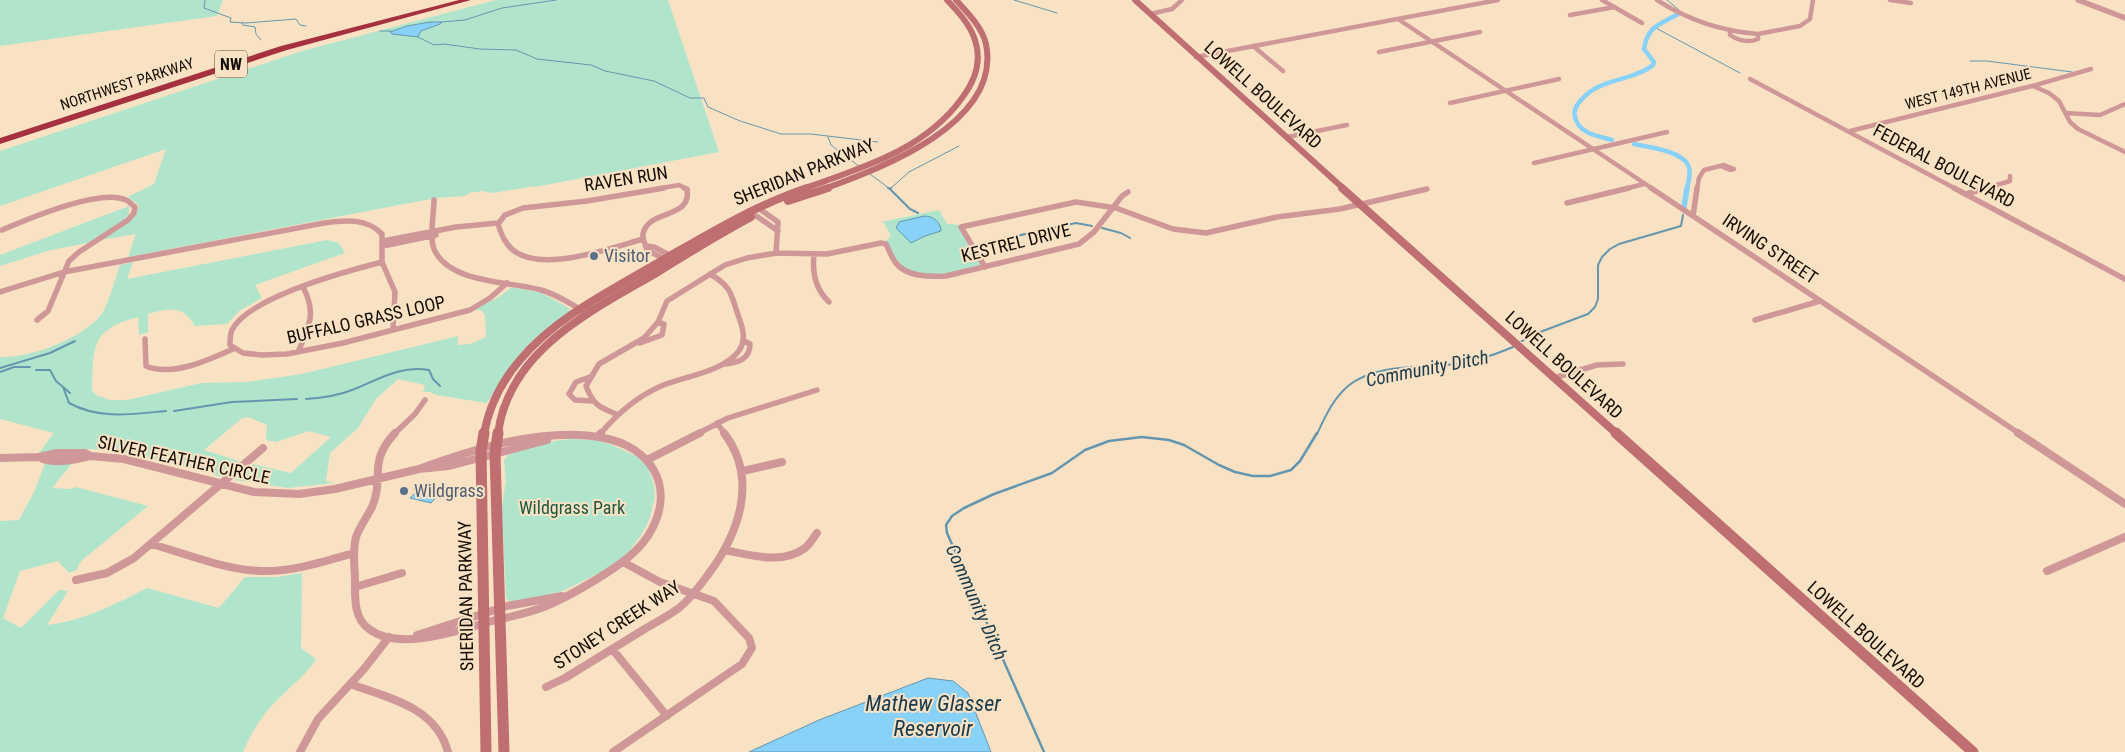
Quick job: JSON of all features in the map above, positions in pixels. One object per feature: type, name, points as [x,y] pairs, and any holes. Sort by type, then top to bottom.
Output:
[{"type":"highway","name":"NORTHWEST PARKWAY","points":[[0,135],[264,48],[447,0]]},
{"type":"highway","name":"NORTHWEST PARKWAY","points":[[0,141],[284,48],[466,0]]},
{"type":"main road","name":"SHERIDAN PARKWAY","points":[[848,177],[917,140],[939,124],[960,103],[972,83],[978,60],[975,39],[947,0]]},
{"type":"main road","name":"SHERIDAN PARKWAY","points":[[486,752],[481,454],[488,415],[505,381],[520,360],[539,340],[671,260],[756,211],[890,163],[931,139],[957,119],[972,101],[983,80],[988,63],[985,41],[978,26],[956,0]]},
{"type":"main road","name":"LOWELL BOULEVARD","points":[[1136,0],[1196,57],[1973,752]]},
{"type":"main road","name":"SHERIDAN PARKWAY","points":[[504,752],[495,450],[498,424],[502,410],[523,371],[550,341],[584,311]]},
{"type":"street","points":[[1150,14],[1178,6],[1182,0]]},
{"type":"street","points":[[1196,57],[1498,0]]},
{"type":"street","points":[[1602,0],[1638,19],[1642,24]]},
{"type":"street","points":[[1657,0],[1680,13],[1730,30],[1758,34],[1772,33],[1806,23],[1810,19],[1813,0]]},
{"type":"street","points":[[1890,0],[1911,3]]},
{"type":"street","points":[[2078,0],[2125,18]]},
{"type":"street","points":[[1570,15],[1615,7]]},
{"type":"street","name":"IRVING STREET","points":[[1398,19],[2125,504]]},
{"type":"street","points":[[1730,30],[1732,36],[1745,41],[1757,40],[1758,34]]},
{"type":"street","points":[[1379,52],[1480,32]]},
{"type":"street","points":[[1253,46],[1283,71]]},
{"type":"street","name":"WEST 149TH AVENUE","points":[[1850,131],[2032,86],[2091,69]]},
{"type":"street","points":[[1450,103],[1559,79]]},
{"type":"street","name":"FEDERAL BOULEVARD","points":[[1750,79],[2125,279]]},
{"type":"street","points":[[2032,86],[2054,97],[2070,122],[2078,129],[2125,152]]},
{"type":"street","points":[[2065,113],[2100,115],[2125,104]]},
{"type":"street","points":[[1287,138],[1347,125]]},
{"type":"street","points":[[1534,163],[1667,132]]},
{"type":"street","points":[[1693,216],[1698,182],[1702,172],[1721,166]]},
{"type":"street","points":[[1966,194],[2010,181],[2010,176]]},
{"type":"street","points":[[1567,203],[1644,184]]},
{"type":"street","name":"RAVEN RUN","points":[[383,243],[498,223],[509,212],[523,208],[595,200],[670,185],[685,187],[689,196],[688,202],[679,209],[651,222],[644,232],[643,239]]},
{"type":"street","points":[[985,267],[961,227],[1067,203],[1084,202],[1112,208],[1142,217],[1170,229],[1194,234],[1277,217],[1328,212],[1427,189]]},
{"type":"street","name":"KESTREL DRIVE","points":[[776,253],[814,255],[841,253],[886,244],[896,264],[901,268],[919,275],[946,276],[1079,244],[1094,232],[1122,196],[1128,192]]},
{"type":"street","points":[[2,230],[92,200],[116,198],[127,200],[133,204],[135,210],[128,220],[74,256],[66,266],[48,312],[37,320]]},
{"type":"street","points":[[434,200],[433,233],[437,254],[453,269],[475,277],[541,290],[584,311]]},
{"type":"street","points":[[616,414],[599,407],[592,400],[586,386],[590,377],[599,364],[636,343],[651,331],[658,322],[663,308],[672,297],[736,261],[776,253],[778,231],[756,211]]},
{"type":"street","points":[[0,292],[64,272],[128,262],[153,255],[341,221],[370,224],[379,230],[383,243],[382,262],[395,292],[392,321],[394,329]]},
{"type":"street","points":[[498,223],[500,235],[509,247],[526,256],[542,259],[580,257],[643,239],[647,250],[671,260]]},
{"type":"street","points":[[814,255],[812,270],[814,277],[824,298],[829,302]]},
{"type":"street","points":[[145,339],[145,370],[161,370],[199,362],[232,349],[228,337],[234,324],[244,314],[266,301],[347,272],[382,262]]},
{"type":"street","points":[[710,274],[724,282],[730,290],[744,332],[744,341],[732,358],[722,365]]},
{"type":"street","points":[[913,281],[919,275]]},
{"type":"street","name":"BUFFALO GRASS LOOP","points":[[232,349],[243,354],[258,356],[298,352],[347,342],[470,310],[488,300],[507,283]]},
{"type":"street","points":[[298,352],[310,323],[312,310],[309,296],[304,287]]},
{"type":"street","points":[[1755,320],[1820,300]]},
{"type":"street","points":[[636,343],[652,340],[662,335],[664,324],[658,322]]},
{"type":"street","points":[[597,437],[616,414],[641,396],[664,384],[722,365],[739,362],[748,356],[751,347],[750,344],[744,341]]},
{"type":"street","points":[[1554,378],[1597,364],[1622,364]]},
{"type":"street","points":[[590,377],[579,380],[573,385],[569,394],[575,400],[592,400]]},
{"type":"street","points":[[425,400],[420,410],[385,445],[379,459],[375,498],[356,536],[354,553],[356,611],[363,624],[370,630],[389,637],[410,638],[444,635],[500,614],[539,608],[600,579],[623,562],[648,535],[660,506],[661,496],[658,478],[647,460],[717,423],[745,412],[817,390]]},
{"type":"street","name":"STONEY CREEK WAY","points":[[546,687],[613,650],[679,608],[695,593],[725,550],[738,524],[742,508],[744,484],[743,470],[736,448],[717,423]]},
{"type":"street","name":"SILVER FEATHER CIRCLE","points":[[0,458],[39,457],[53,460],[90,456],[124,459],[254,492],[283,495],[315,493],[419,469],[449,466],[495,450],[550,438],[597,437],[623,444],[647,460]]},
{"type":"street","points":[[76,580],[97,578],[134,558],[263,448]]},
{"type":"street","points":[[743,470],[782,462]]},
{"type":"street","points":[[725,550],[758,556],[778,556],[806,548],[817,533]]},
{"type":"street","points":[[2047,571],[2125,536]]},
{"type":"street","points":[[151,544],[233,567],[258,571],[302,568],[354,553]]},
{"type":"street","points":[[613,752],[742,664],[752,648],[749,638],[720,606],[705,596],[660,582],[623,562]]},
{"type":"street","points":[[355,588],[402,573]]},
{"type":"street","points":[[300,752],[310,729],[318,717],[350,684],[389,637]]},
{"type":"street","points":[[613,650],[667,716]]},
{"type":"street","points":[[350,684],[424,714],[440,728],[448,752]]},
{"type":"green space","points":[[0,0],[223,0],[217,16],[0,46]]},
{"type":"green space","points":[[496,0],[668,0],[719,152],[535,187],[492,193],[482,191],[465,196],[436,198],[128,257],[136,234],[100,240],[136,215],[139,205],[128,197],[154,184],[166,149],[0,206],[0,151],[302,51]]},
{"type":"green space","points":[[129,206],[129,214],[123,221],[88,243],[51,250],[0,266],[0,255]]},
{"type":"green space","points":[[939,210],[947,224],[964,225],[961,227],[985,267],[946,276],[907,271],[883,244],[891,236],[884,223],[881,222]]},
{"type":"green space","points":[[327,240],[339,243],[345,253],[255,285],[262,298],[239,311],[227,324],[195,326],[186,314],[180,311],[163,310],[148,314],[148,332],[139,335],[138,317],[111,328],[103,334],[95,351],[92,390],[96,395],[110,400],[127,400],[201,383],[247,382],[302,374],[458,336],[458,345],[470,344],[486,337],[485,315],[476,308],[499,297],[512,287],[542,293],[569,308],[569,312],[505,374],[487,403],[423,392],[425,385],[398,379],[376,399],[358,428],[330,453],[326,481],[334,483],[288,488],[234,480],[253,464],[291,473],[331,437],[309,431],[276,442],[266,440],[267,425],[248,417],[241,419],[204,450],[239,461],[219,477],[202,470],[111,451],[76,449],[39,453],[54,433],[0,419],[0,357],[26,354],[55,345],[81,332],[92,324],[104,311],[120,265],[133,262],[127,279]]},
{"type":"green space","name":"Wildgrass Park","points":[[570,439],[593,440],[610,444],[638,457],[647,465],[654,485],[655,496],[650,518],[642,534],[627,554],[611,567],[563,591],[515,602],[509,601],[506,597],[502,506],[506,481],[504,461],[513,452],[547,442]]},
{"type":"green space","points":[[46,461],[74,461],[52,488],[72,489],[76,487],[148,506],[80,562],[77,570],[69,573],[58,561],[20,571],[3,618],[21,628],[59,590],[68,591],[47,625],[86,616],[147,588],[219,608],[245,577],[277,577],[302,573],[301,648],[316,659],[262,717],[243,752],[0,752],[0,521],[19,520],[34,492]]},
{"type":"water","points":[[442,22],[421,31],[418,37],[392,34],[390,32],[407,26]]},
{"type":"water","points":[[924,216],[936,220],[940,225],[941,231],[911,243],[896,228],[899,222]]},
{"type":"water","points":[[421,487],[422,489],[440,494],[431,503],[410,498]]},
{"type":"water","name":"Mathew Glasser Reservoir","points":[[928,678],[953,681],[968,693],[991,752],[749,752],[819,720]]},
{"type":"waterway","points":[[205,0],[204,8],[231,18],[230,22],[246,23],[296,19],[300,25],[306,26]]},
{"type":"waterway","points":[[442,22],[465,20],[502,8],[556,0]]},
{"type":"waterway","points":[[1014,0],[1057,13]]},
{"type":"waterway","name":"Community Ditch","points":[[1667,0],[1679,10]]},
{"type":"waterway","name":"Community Ditch","points":[[1612,140],[1585,131],[1580,127],[1575,117],[1576,108],[1581,100],[1594,89],[1629,77],[1653,65],[1654,62],[1644,49],[1648,35],[1656,27],[1678,14]]},
{"type":"waterway","points":[[242,23],[243,25],[255,27],[256,34],[261,40]]},
{"type":"waterway","points":[[1654,27],[1740,73]]},
{"type":"waterway","points":[[380,31],[391,31]]},
{"type":"waterway","points":[[418,37],[434,45],[444,44],[480,49],[516,50],[537,59],[591,65],[605,71],[654,81],[690,98],[704,98],[708,107],[740,121],[781,134],[811,134],[878,142]]},
{"type":"waterway","points":[[1970,61],[1987,61],[2072,72]]},
{"type":"waterway","points":[[828,137],[831,145],[860,167]]},
{"type":"waterway","name":"Community Ditch","points":[[1634,144],[1664,150],[1684,160],[1690,171],[1687,189]]},
{"type":"waterway","points":[[890,189],[909,172],[959,146]]},
{"type":"waterway","points":[[870,174],[890,189]]},
{"type":"waterway","name":"Community Ditch","points":[[1684,207],[1687,188]]},
{"type":"waterway","points":[[890,189],[910,209],[918,213]]},
{"type":"waterway","name":"Community Ditch","points":[[1522,341],[1540,332],[1588,314],[1595,307],[1598,299],[1598,265],[1602,257],[1619,244],[1681,226],[1683,215]]},
{"type":"waterway","points":[[980,244],[1076,223],[1092,226]]},
{"type":"waterway","points":[[1102,228],[1121,233],[1130,238]]},
{"type":"waterway","points":[[0,368],[50,353],[75,341]]},
{"type":"waterway","name":"Community Ditch","points":[[1317,434],[1330,408],[1338,397],[1348,386],[1372,373],[1399,368],[1470,362],[1513,347]]},
{"type":"waterway","points":[[0,372],[14,367],[30,367]]},
{"type":"waterway","points":[[306,399],[341,394],[398,371],[418,369],[429,370],[433,379],[440,386]]},
{"type":"waterway","points":[[36,370],[50,370],[56,381],[63,387]]},
{"type":"waterway","points":[[63,387],[70,393]]},
{"type":"waterway","points":[[63,387],[69,403],[93,412],[117,414],[166,411]]},
{"type":"waterway","points":[[174,411],[232,402],[297,399]]},
{"type":"waterway","name":"Community Ditch","points":[[1044,752],[947,533],[946,525],[952,516],[964,508],[994,494],[1052,473],[1085,450],[1109,441],[1142,437],[1169,440],[1184,445],[1235,472],[1253,476],[1270,476],[1291,470],[1300,461],[1317,433]]},
{"type":"place","name":"Visitor","points":[[594,256]]},
{"type":"place","name":"Wildgrass","points":[[404,491]]}]
